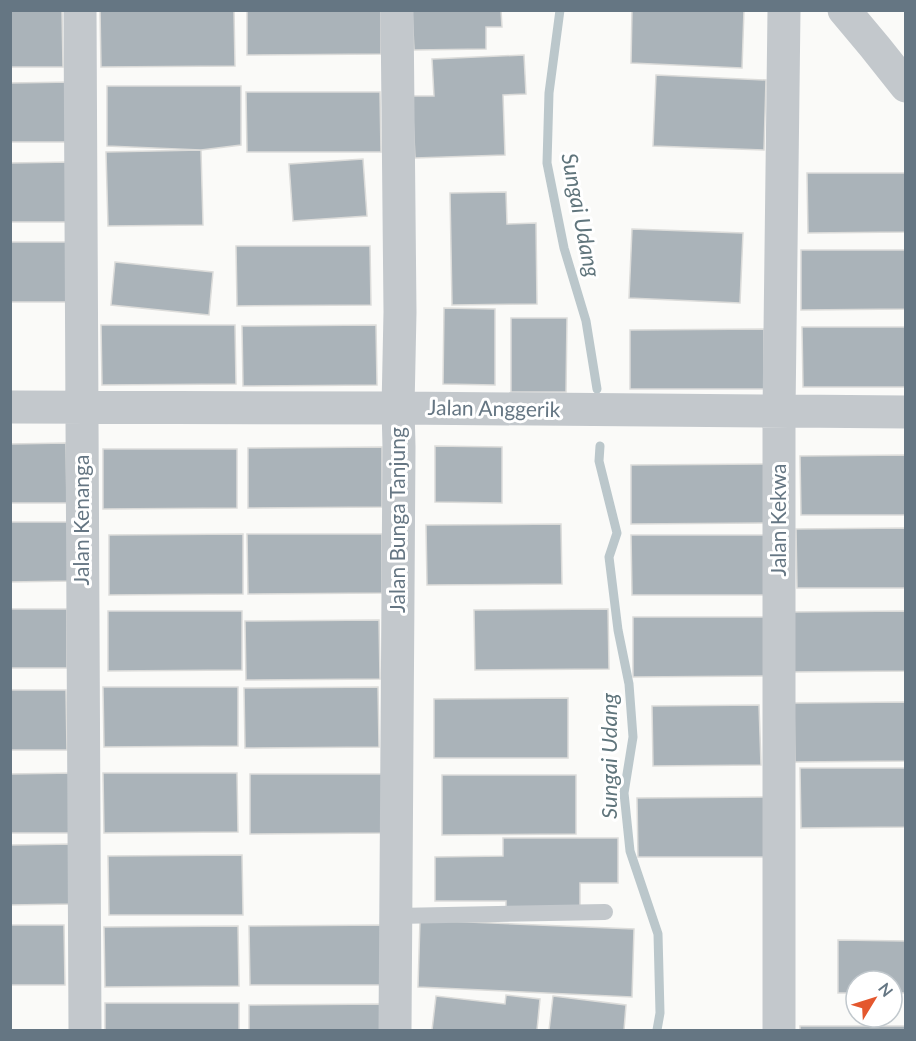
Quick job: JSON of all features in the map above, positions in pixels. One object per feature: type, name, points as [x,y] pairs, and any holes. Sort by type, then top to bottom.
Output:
[{"type":"street","name":"Jalan Kenanga","points":[[80,10],[85,1030]]},
{"type":"street","name":"Jalan Bunga Tanjung","points":[[395,1030],[400,312],[397,10]]},
{"type":"street","name":"Jalan Kekwa","points":[[779,1030],[779,412],[784,10]]},
{"type":"street","points":[[844,10],[906,86]]},
{"type":"street","name":"Jalan Anggerik","points":[[10,407],[906,412]]},
{"type":"lane","points":[[396,916],[605,912]]},
{"type":"building","points":[[10,10],[62,10],[63,67],[10,67]]},
{"type":"building","points":[[100,10],[234,10],[235,66],[101,67]]},
{"type":"building","points":[[247,10],[381,10],[381,54],[247,55]]},
{"type":"building","points":[[412,10],[501,10],[502,27],[486,27],[486,49],[414,50]]},
{"type":"building","points":[[632,10],[744,10],[742,68],[631,63]]},
{"type":"building","points":[[524,55],[526,94],[503,95],[505,155],[415,158],[412,96],[434,96],[432,59]]},
{"type":"building","points":[[656,75],[766,80],[764,150],[653,146]]},
{"type":"building","points":[[72,82],[73,142],[10,142],[10,83]]},
{"type":"building","points":[[107,86],[241,86],[241,145],[201,150],[107,146]]},
{"type":"building","points":[[246,92],[380,92],[381,152],[247,152]]},
{"type":"building","points":[[201,150],[203,225],[108,226],[106,152]]},
{"type":"building","points":[[363,159],[367,216],[293,221],[289,164]]},
{"type":"building","points":[[71,162],[71,222],[10,222],[10,163]]},
{"type":"building","points":[[807,173],[906,173],[906,232],[808,233]]},
{"type":"building","points":[[506,192],[507,224],[536,223],[537,304],[452,305],[450,193]]},
{"type":"building","points":[[632,229],[743,233],[740,303],[629,298]]},
{"type":"building","points":[[10,242],[69,242],[70,302],[10,302]]},
{"type":"building","points":[[236,246],[370,246],[371,305],[237,306]]},
{"type":"building","points":[[801,250],[906,250],[906,309],[801,310]]},
{"type":"building","points":[[115,262],[213,272],[209,315],[111,305]]},
{"type":"building","points":[[444,308],[495,309],[495,385],[443,384]]},
{"type":"building","points":[[511,318],[567,318],[566,392],[511,392]]},
{"type":"building","points":[[101,325],[235,325],[236,384],[102,385]]},
{"type":"building","points":[[376,325],[377,385],[243,386],[242,326]]},
{"type":"building","points":[[802,327],[906,327],[906,387],[803,387]]},
{"type":"building","points":[[764,329],[764,389],[630,389],[630,330]]},
{"type":"building","points":[[66,443],[67,503],[10,503],[10,444]]},
{"type":"building","points":[[435,446],[502,447],[502,503],[435,502]]},
{"type":"building","points":[[382,447],[382,507],[248,508],[248,448]]},
{"type":"building","points":[[103,449],[237,449],[237,508],[103,509]]},
{"type":"building","points":[[906,455],[906,515],[801,515],[800,456]]},
{"type":"building","points":[[765,464],[766,523],[631,524],[631,465]]},
{"type":"building","points":[[10,522],[69,522],[70,581],[10,582]]},
{"type":"building","points":[[561,524],[562,584],[427,585],[426,525]]},
{"type":"building","points":[[906,528],[906,588],[797,588],[796,529]]},
{"type":"building","points":[[243,534],[243,594],[109,595],[109,535]]},
{"type":"building","points":[[247,534],[382,534],[382,593],[248,594]]},
{"type":"building","points":[[631,535],[765,535],[766,595],[632,595]]},
{"type":"building","points":[[10,609],[67,609],[67,668],[10,668]]},
{"type":"building","points":[[608,609],[609,669],[475,670],[474,610]]},
{"type":"building","points":[[108,611],[242,611],[242,670],[108,671]]},
{"type":"building","points":[[906,611],[906,671],[791,672],[790,612]]},
{"type":"building","points":[[633,617],[767,617],[768,676],[633,677]]},
{"type":"building","points":[[379,620],[380,679],[246,680],[245,621]]},
{"type":"building","points":[[103,687],[238,687],[238,746],[104,747]]},
{"type":"building","points":[[378,687],[379,747],[245,748],[244,688]]},
{"type":"building","points":[[10,690],[66,690],[67,750],[10,750]]},
{"type":"building","points":[[568,698],[568,758],[434,758],[434,699]]},
{"type":"building","points":[[906,702],[906,761],[795,762],[794,703]]},
{"type":"building","points":[[759,705],[761,765],[653,766],[652,706]]},
{"type":"building","points":[[800,768],[906,768],[906,827],[801,828]]},
{"type":"building","points":[[74,773],[75,833],[10,833],[10,774]]},
{"type":"building","points":[[103,773],[237,773],[238,832],[104,833]]},
{"type":"building","points":[[250,774],[384,774],[384,833],[250,834]]},
{"type":"building","points":[[442,775],[576,775],[576,834],[442,835]]},
{"type":"building","points":[[771,797],[772,857],[638,857],[637,798]]},
{"type":"building","points":[[503,838],[618,838],[618,883],[580,883],[580,911],[506,911],[506,901],[435,901],[435,857],[503,856]]},
{"type":"building","points":[[73,844],[74,904],[10,905],[10,845]]},
{"type":"building","points":[[242,855],[243,915],[109,915],[108,856]]},
{"type":"building","points":[[420,920],[634,929],[632,997],[418,987]]},
{"type":"building","points":[[10,925],[64,925],[65,985],[10,985]]},
{"type":"building","points":[[384,925],[384,985],[250,985],[249,926]]},
{"type":"building","points":[[238,926],[239,986],[105,987],[104,927]]},
{"type":"building","points":[[838,940],[906,941],[906,993],[904,993],[904,969],[844,969],[844,993],[838,993]]},
{"type":"building","points":[[506,995],[540,999],[537,1030],[432,1030],[436,996],[505,1004]]},
{"type":"building","points":[[553,996],[626,1005],[624,1030],[549,1030]]},
{"type":"building","points":[[105,1003],[239,1003],[239,1030],[105,1030]]},
{"type":"building","points":[[383,1004],[383,1030],[249,1030],[249,1005]]},
{"type":"building","points":[[800,1026],[904,1029],[906,1026],[906,1030],[800,1030]]},
{"type":"waterway","name":"Sungai Udang","points":[[560,10],[549,93],[547,163],[564,248],[586,321],[597,389]]},
{"type":"waterway","name":"Sungai Udang","points":[[600,446],[599,461],[617,533],[609,557],[618,630],[629,684],[633,737],[624,793],[630,851],[658,934],[660,1013],[657,1030]]}]
